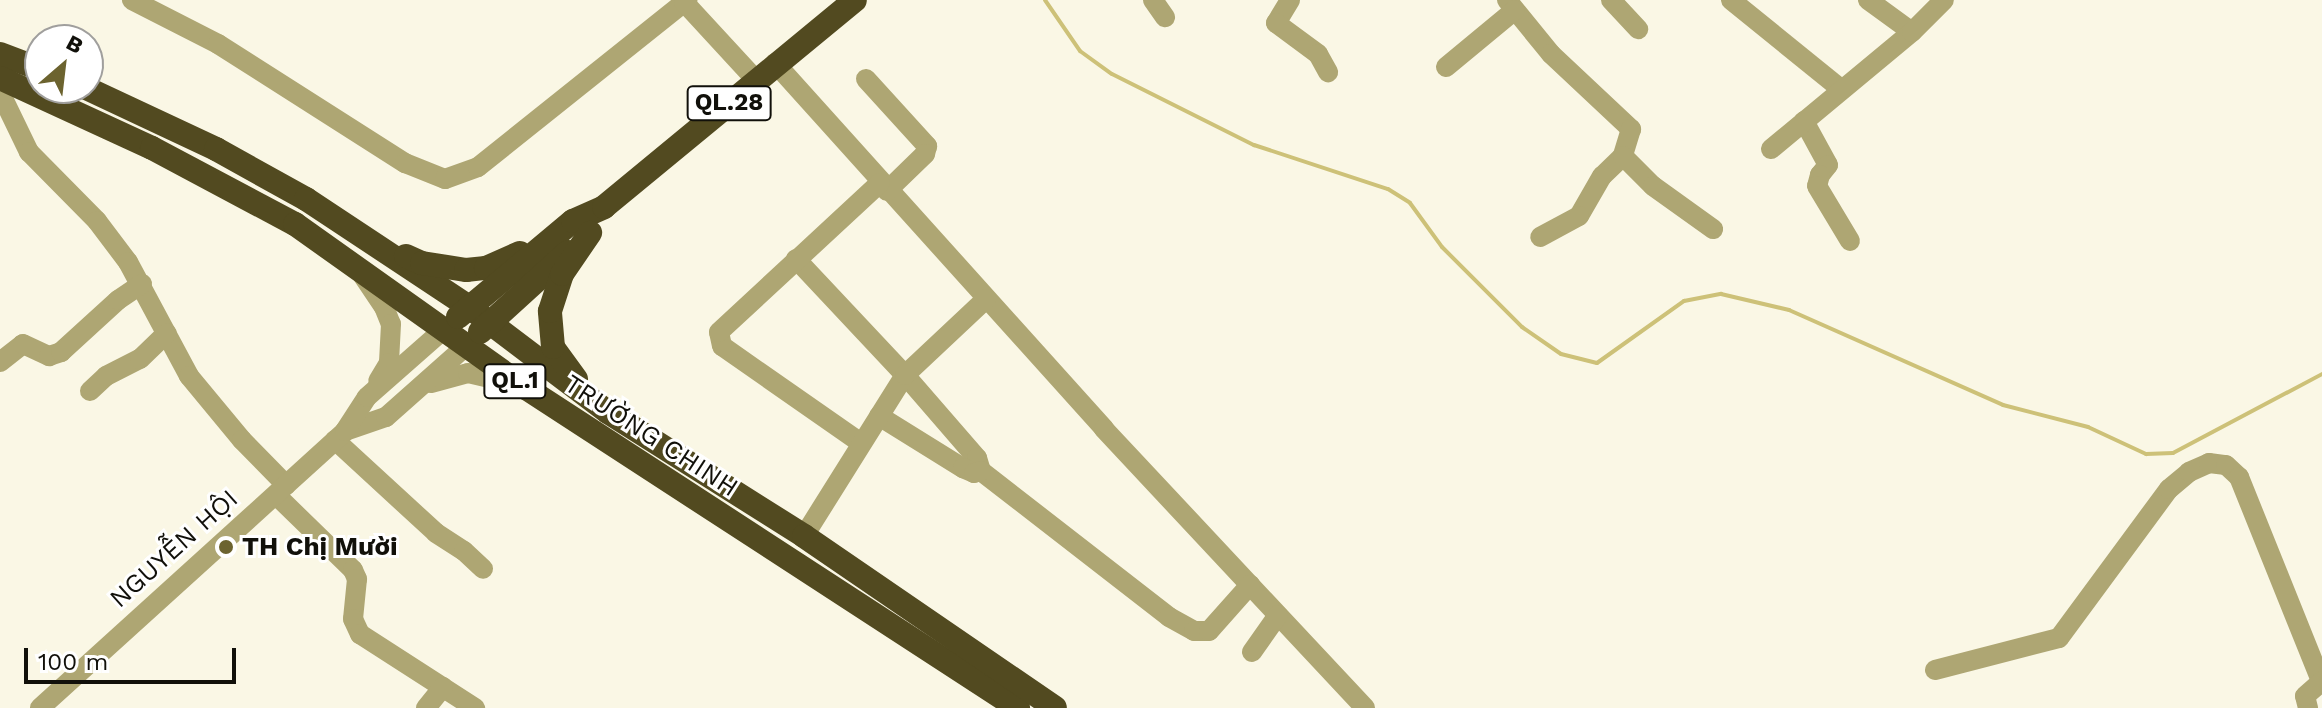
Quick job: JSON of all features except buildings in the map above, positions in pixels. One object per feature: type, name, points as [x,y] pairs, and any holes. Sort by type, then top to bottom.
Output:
[{"type":"highway","name":"NGUYỄN HỘI","points":[[466,346],[604,207],[855,0]]},
{"type":"highway","points":[[0,54],[24,63]]},
{"type":"highway","name":"TRƯỜNG CHINH","points":[[0,78],[213,180],[295,224],[526,388],[989,700],[1018,708]]},
{"type":"highway","name":"TRƯỜNG CHINH","points":[[104,97],[264,174],[469,307],[608,412],[804,536],[1055,708]]},
{"type":"highway","name":"NGUYỄN HỘI","points":[[444,329],[469,307],[582,227]]},
{"type":"highway","points":[[366,240],[422,263],[476,269],[506,261],[582,227]]},
{"type":"highway","points":[[582,227],[550,311],[549,330],[565,368],[608,412]]},
{"type":"street","points":[[132,0],[218,44],[405,163],[445,179],[478,167],[685,1],[757,81]]},
{"type":"street","points":[[1290,0],[1276,23],[1318,54],[1328,72]]},
{"type":"street","points":[[1611,0],[1638,29]]},
{"type":"street","points":[[1731,0],[1841,89]]},
{"type":"street","points":[[1868,0],[1912,32]]},
{"type":"street","points":[[1771,149],[1912,32],[1944,0]]},
{"type":"street","points":[[1446,67],[1511,5],[1551,54],[1628,123],[1632,135],[1623,156],[1602,176],[1579,216],[1540,237]]},
{"type":"street","points":[[775,63],[986,299],[1365,708]]},
{"type":"street","points":[[861,443],[722,346],[719,340],[723,325],[796,259],[925,154],[927,146],[866,79]]},
{"type":"street","points":[[0,92],[29,152],[104,230],[142,284],[189,376],[281,490],[353,570],[357,579],[353,619],[360,634],[475,708]]},
{"type":"street","points":[[1804,121],[1828,165],[1820,175],[1817,186],[1850,241]]},
{"type":"street","points":[[1623,156],[1653,186],[1713,229]]},
{"type":"street","points":[[796,259],[905,375],[977,458],[981,471],[1169,617],[1194,631],[1209,631],[1217,626],[1250,585]]},
{"type":"street","points":[[354,263],[384,307],[393,340],[389,363],[367,397]]},
{"type":"street","points":[[0,362],[23,344],[49,356],[61,352],[118,300],[142,284]]},
{"type":"street","points":[[804,536],[905,375],[986,299]]},
{"type":"street","name":"NGUYỄN HỘI","points":[[40,708],[340,436],[367,397],[444,329]]},
{"type":"street","points":[[90,391],[106,376],[140,359],[167,333]]},
{"type":"street","name":"NGUYỄN HỘI","points":[[340,436],[386,417],[466,346]]},
{"type":"street","points":[[416,390],[444,377],[468,373],[526,388]]},
{"type":"street","points":[[879,416],[963,468],[974,473],[981,471]]},
{"type":"street","points":[[340,436],[436,533],[464,551],[483,569]]},
{"type":"street","points":[[1935,670],[2059,638],[2169,489],[2189,472],[2209,463],[2226,465],[2239,477],[2322,681],[2305,696],[2308,708]]},
{"type":"street","points":[[1252,652],[1278,615]]},
{"type":"street","points":[[426,708],[443,687]]},
{"type":"waterway","points":[[1045,0],[1080,51],[1112,74],[1254,145],[1388,189],[1410,203],[1442,247],[1522,327],[1561,354],[1597,363],[1684,301],[1721,294],[1789,310],[2003,405],[2088,427],[2146,454],[2173,453],[2322,374]]},
{"type":"place","name":"TH Chị Mười","points":[[226,547]]}]
